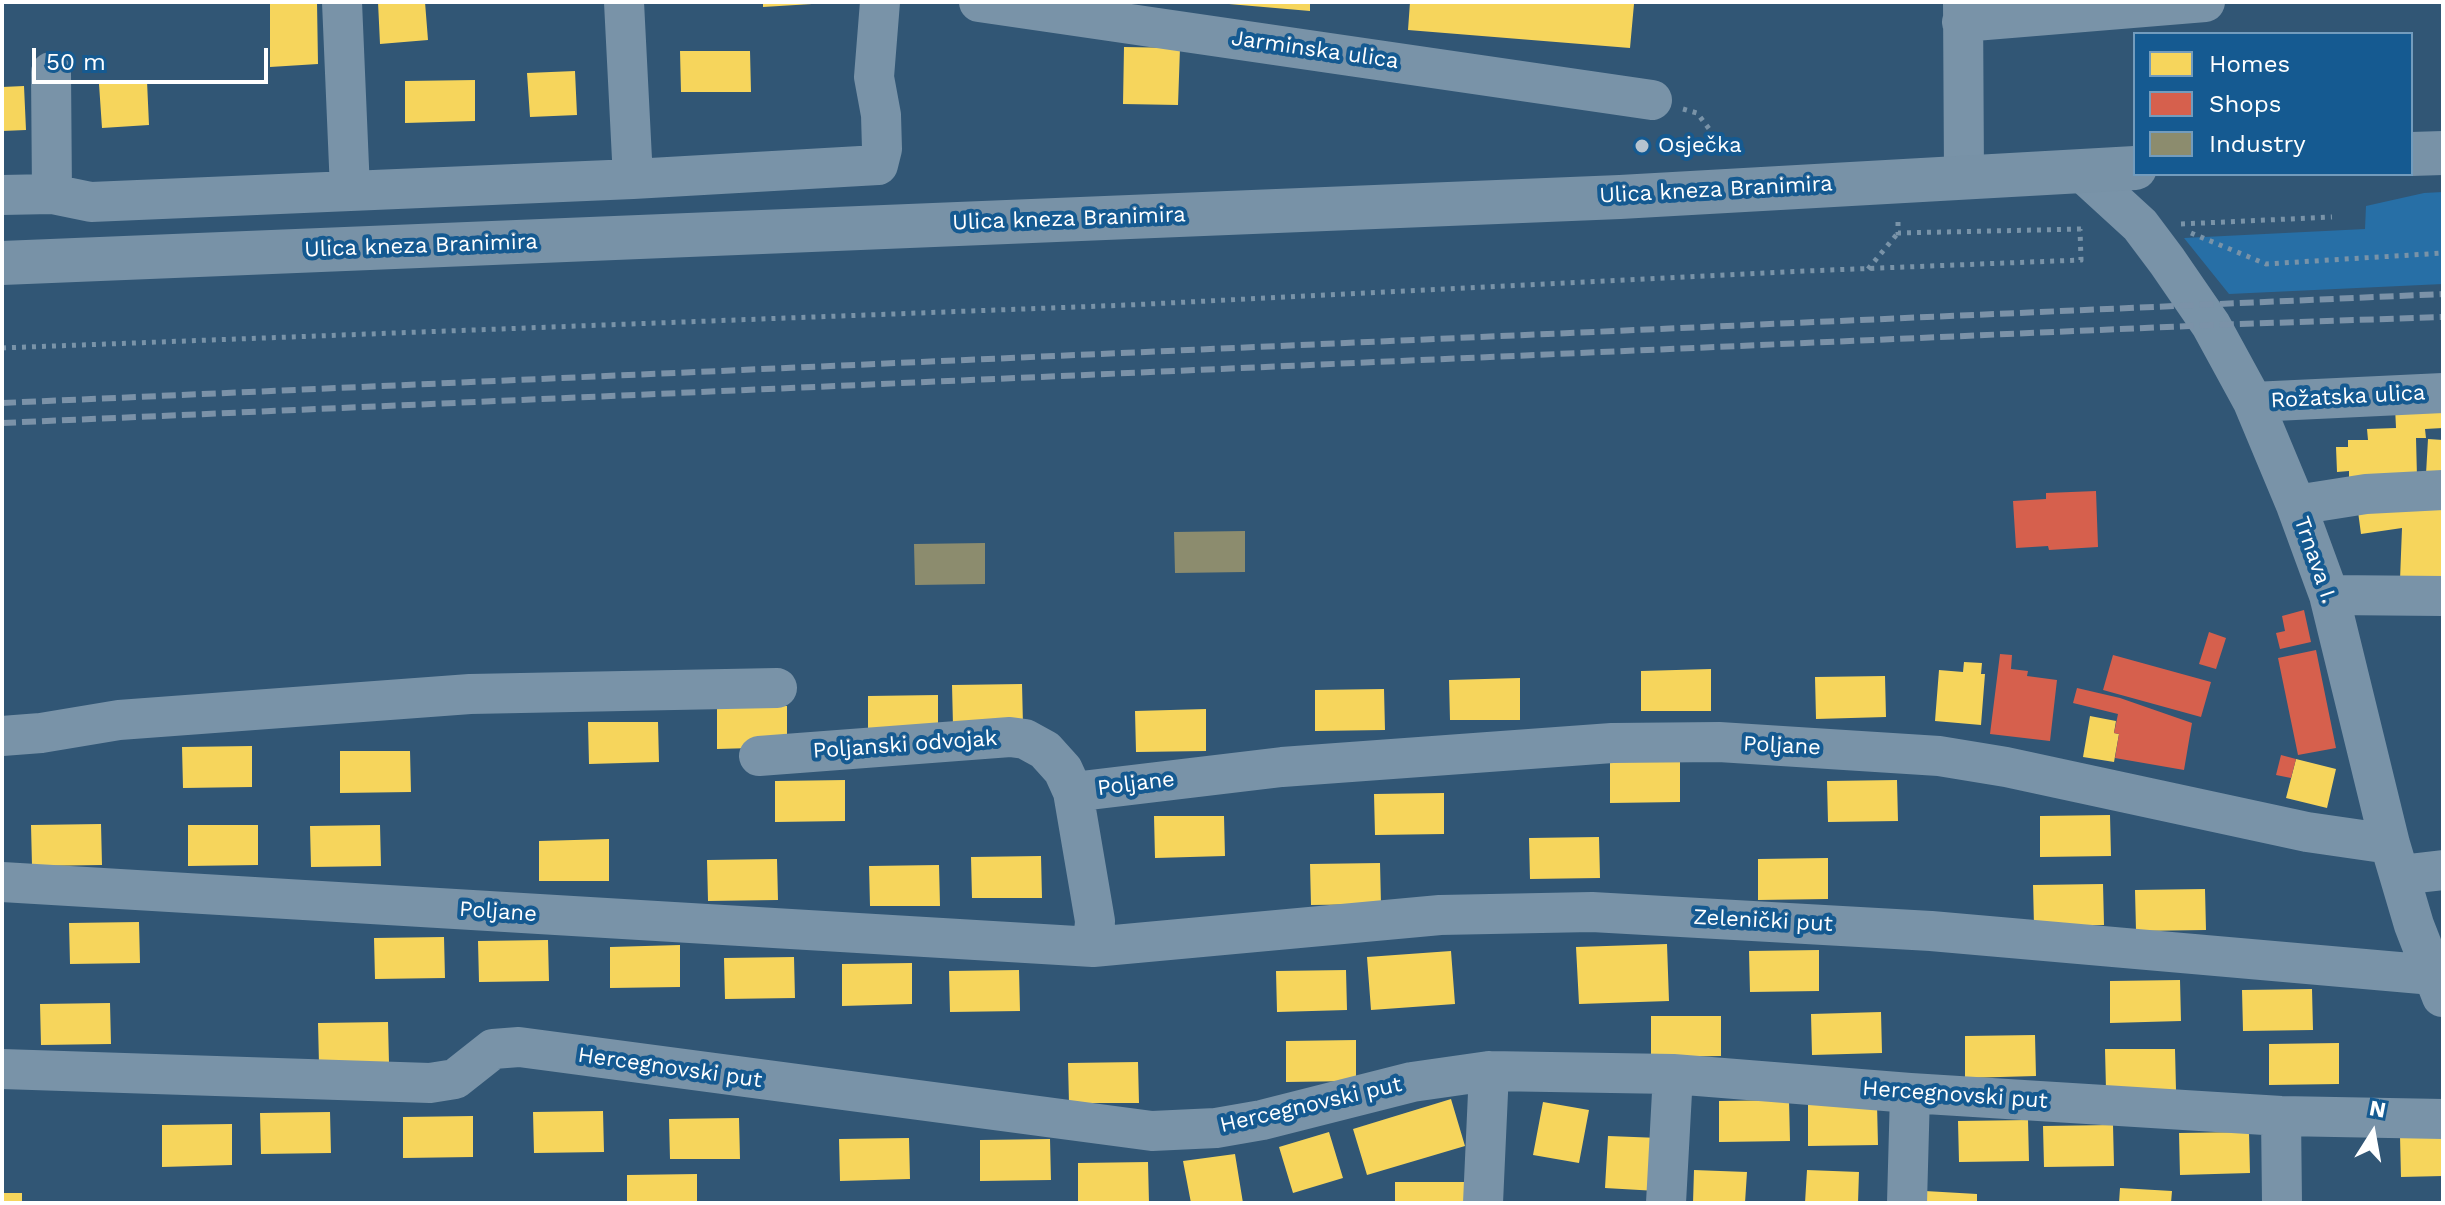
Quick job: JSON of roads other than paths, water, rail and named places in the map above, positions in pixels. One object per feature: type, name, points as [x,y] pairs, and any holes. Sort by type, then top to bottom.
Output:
[{"type":"main road","points":[[2413,154],[2443,153]]},
{"type":"main road","name":"Ulica kneza Branimira","points":[[2,263],[1590,198],[2133,168]]},
{"type":"street","points":[[342,2],[350,190]]},
{"type":"street","points":[[624,2],[633,179]]},
{"type":"street","points":[[2,195],[52,194],[91,202],[633,179],[878,165],[882,149],[881,115],[874,77],[880,2]]},
{"type":"street","name":"Jarminska ulica","points":[[979,2],[1652,100]]},
{"type":"street","points":[[1964,176],[1963,12],[2205,2]]},
{"type":"street","points":[[51,72],[52,194]]},
{"type":"street","name":"Trnava I.","points":[[2081,171],[2140,225],[2167,261],[2211,325],[2253,402],[2329,595],[2395,859],[2438,988]]},
{"type":"street","name":"Rožatska ulica","points":[[2253,402],[2443,393]]},
{"type":"street","points":[[2296,505],[2366,494],[2443,490]]},
{"type":"street","points":[[2329,595],[2443,596]]},
{"type":"street","points":[[2,736],[119,720],[470,694],[777,688]]},
{"type":"street","name":"Poljanski odvojak","points":[[759,756],[1010,737],[1025,739],[1045,750],[1063,770],[1073,792]]},
{"type":"street","name":"Poljane","points":[[2,882],[1093,947],[1095,921],[1073,792],[1282,767],[1489,750],[1612,743],[1719,742],[1939,756],[2006,767],[2356,841],[2395,859],[2443,870]]},
{"type":"street","name":"Zelenički put","points":[[1093,947],[1440,915],[1592,912],[1931,931],[2438,988]]},
{"type":"street","name":"Hercegnovski put","points":[[2,1069],[430,1083],[455,1079],[493,1049],[519,1047],[1152,1131],[1216,1128],[1262,1120],[1412,1082],[1489,1071],[1673,1074],[1910,1093],[2281,1116],[2443,1119]]},
{"type":"street","points":[[1483,1203],[1489,1071]]},
{"type":"street","points":[[1666,1203],[1673,1074]]},
{"type":"street","points":[[1907,1203],[1910,1093]]},
{"type":"street","points":[[2281,1116],[2282,1203]]},
{"type":"railway","points":[[2,403],[2443,294]]},
{"type":"railway","points":[[2,423],[2443,317]]},
{"type":"place","name":"Osječka","points":[[1642,146]]}]
